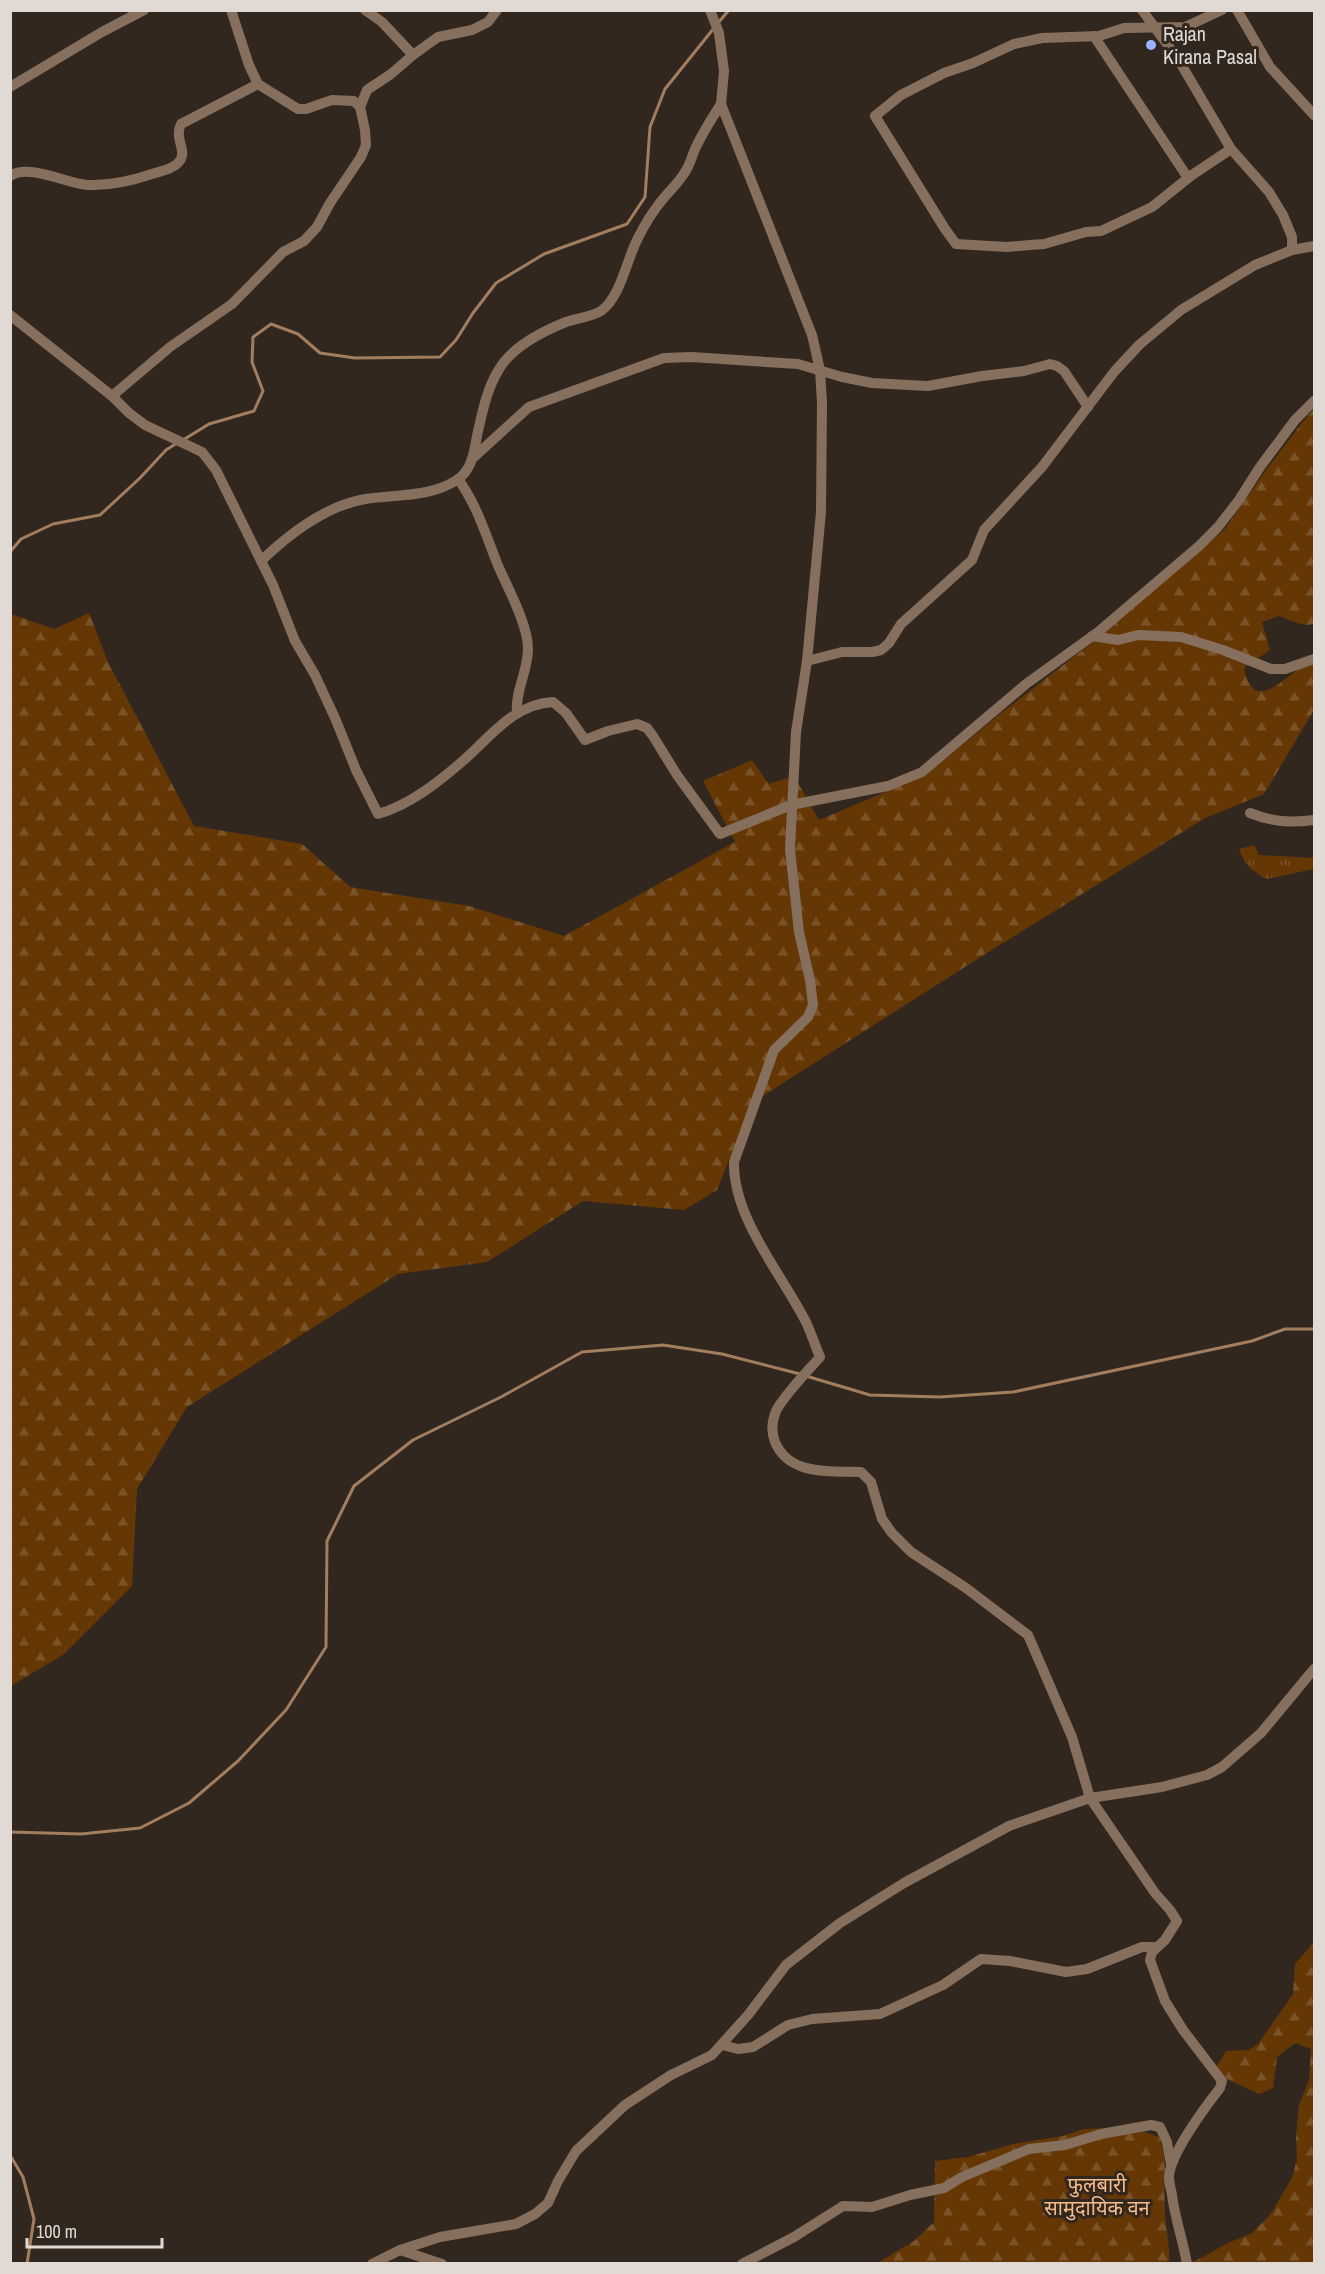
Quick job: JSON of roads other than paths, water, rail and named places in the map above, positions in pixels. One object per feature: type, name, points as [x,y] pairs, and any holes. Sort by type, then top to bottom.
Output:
[{"type":"street","points":[[10,87],[102,32],[144,10]]},
{"type":"street","points":[[231,10],[249,65],[258,84],[298,109],[306,109],[332,100],[354,101],[360,107]]},
{"type":"street","points":[[366,10],[382,22],[413,55]]},
{"type":"street","points":[[112,396],[170,347],[232,304],[283,252],[304,241],[317,227],[361,157],[366,145],[360,107],[367,90],[438,37],[472,30],[488,21],[496,10]]},
{"type":"street","points":[[1142,10],[1178,59],[1231,149],[1269,192],[1279,207],[1292,237],[1292,250]]},
{"type":"street","points":[[1222,10],[1185,27],[1124,28],[1094,36],[1042,38],[1014,44],[973,63],[944,73],[901,95],[875,116],[956,244],[1006,247],[1044,244],[1086,232],[1101,231],[1152,207],[1188,178],[1231,149]]},
{"type":"street","points":[[1237,10],[1270,67],[1314,115]]},
{"type":"street","points":[[710,11],[719,33],[724,71],[721,104],[812,335],[820,370],[822,403],[821,512],[807,661],[795,732],[790,849],[799,932],[813,1005],[808,1017],[774,1050],[734,1162],[734,1179],[745,1211],[757,1238],[807,1323],[820,1357],[778,1408],[773,1419],[773,1436],[785,1457],[798,1465],[810,1469],[861,1472],[871,1482],[882,1519],[911,1552],[966,1588],[1028,1635],[1072,1737],[1090,1798],[1177,1921],[1174,1930],[1152,1952],[1150,1960],[1165,2001],[1183,2030],[1222,2081],[1220,2088],[1193,2125],[1171,2165],[1169,2177],[1173,2211],[1184,2241],[1187,2264]]},
{"type":"street","points":[[1094,36],[1188,178]]},
{"type":"street","points":[[10,176],[26,172],[85,185],[110,185],[167,170],[180,160],[183,153],[178,140],[181,123],[258,84]]},
{"type":"street","points":[[474,457],[478,429],[486,403],[496,373],[506,358],[523,343],[565,322],[601,310],[624,276],[636,242],[646,223],[686,171],[707,124],[721,104]]},
{"type":"street","points":[[807,661],[842,652],[881,650],[889,643],[901,624],[972,560],[984,530],[1042,467],[1114,372],[1139,345],[1181,310],[1256,265],[1292,250],[1314,246]]},
{"type":"street","points":[[10,315],[145,425],[202,452],[216,470],[273,585],[295,641],[315,675],[356,770],[378,814],[405,803],[432,785],[464,760],[517,712],[539,703],[553,702],[566,713],[585,740],[608,731],[637,724],[647,728],[677,775],[720,834],[791,805],[888,786],[922,772],[1026,684],[1141,597],[1218,527],[1295,420],[1314,401]]},
{"type":"street","points":[[261,561],[309,522],[339,508],[362,500],[418,495],[434,491],[458,479],[474,457],[529,407],[664,358],[738,359],[798,364],[872,383],[928,386],[1024,371],[1050,364],[1064,371],[1088,407]]},
{"type":"street","points":[[458,479],[471,497],[522,623],[528,647],[527,664],[516,700],[517,712]]},
{"type":"street","points":[[1092,636],[1118,640],[1138,635],[1181,637],[1271,669],[1285,669],[1314,659]]},
{"type":"street","points":[[1250,813],[1281,822],[1314,820]]},
{"type":"street","points":[[372,2264],[400,2250],[440,2237],[516,2224],[535,2214],[548,2203],[576,2151],[625,2105],[671,2075],[712,2055],[786,1965],[840,1923],[904,1883],[1009,1826],[1090,1798],[1162,1787],[1207,1775],[1222,1767],[1261,1733],[1314,1669]]},
{"type":"street","points":[[722,2045],[738,2049],[753,2047],[788,2025],[812,2019],[880,2014],[943,1984],[981,1959],[1010,1961],[1066,1972],[1087,1969],[1142,1947],[1157,1947]]},
{"type":"street","points":[[742,2264],[794,2237],[843,2206],[872,2207],[944,2188],[962,2177],[1029,2149],[1065,2145],[1101,2134],[1151,2126],[1160,2127],[1164,2134],[1171,2165]]},
{"type":"street","points":[[400,2250],[442,2264]]},
{"type":"waterway","points":[[718,23],[729,10]]},
{"type":"waterway","points":[[183,440],[209,424],[254,411],[263,391],[252,362],[253,337],[271,324],[298,334],[320,353],[355,358],[440,357],[456,340],[496,283],[544,254],[627,224],[645,197],[650,127],[665,89],[714,28]]},
{"type":"waterway","points":[[10,552],[21,539],[53,524],[100,515],[166,450],[177,443]]},
{"type":"waterway","points":[[806,1376],[870,1395],[940,1397],[1013,1392],[1252,1341],[1285,1329],[1314,1329]]},
{"type":"waterway","points":[[10,1832],[81,1834],[140,1828],[189,1803],[238,1761],[286,1710],[326,1647],[327,1541],[354,1486],[413,1440],[501,1397],[582,1352],[663,1345],[722,1354],[800,1374]]},
{"type":"waterway","points":[[10,2155],[23,2177],[34,2219],[27,2264]]},
{"type":"place","name":"Rajan Kirana Pasal","points":[[1151,45]]},
{"type":"park label","name":"फुलबारी सामुदायिक वन","points":[[1097,2196]]}]
